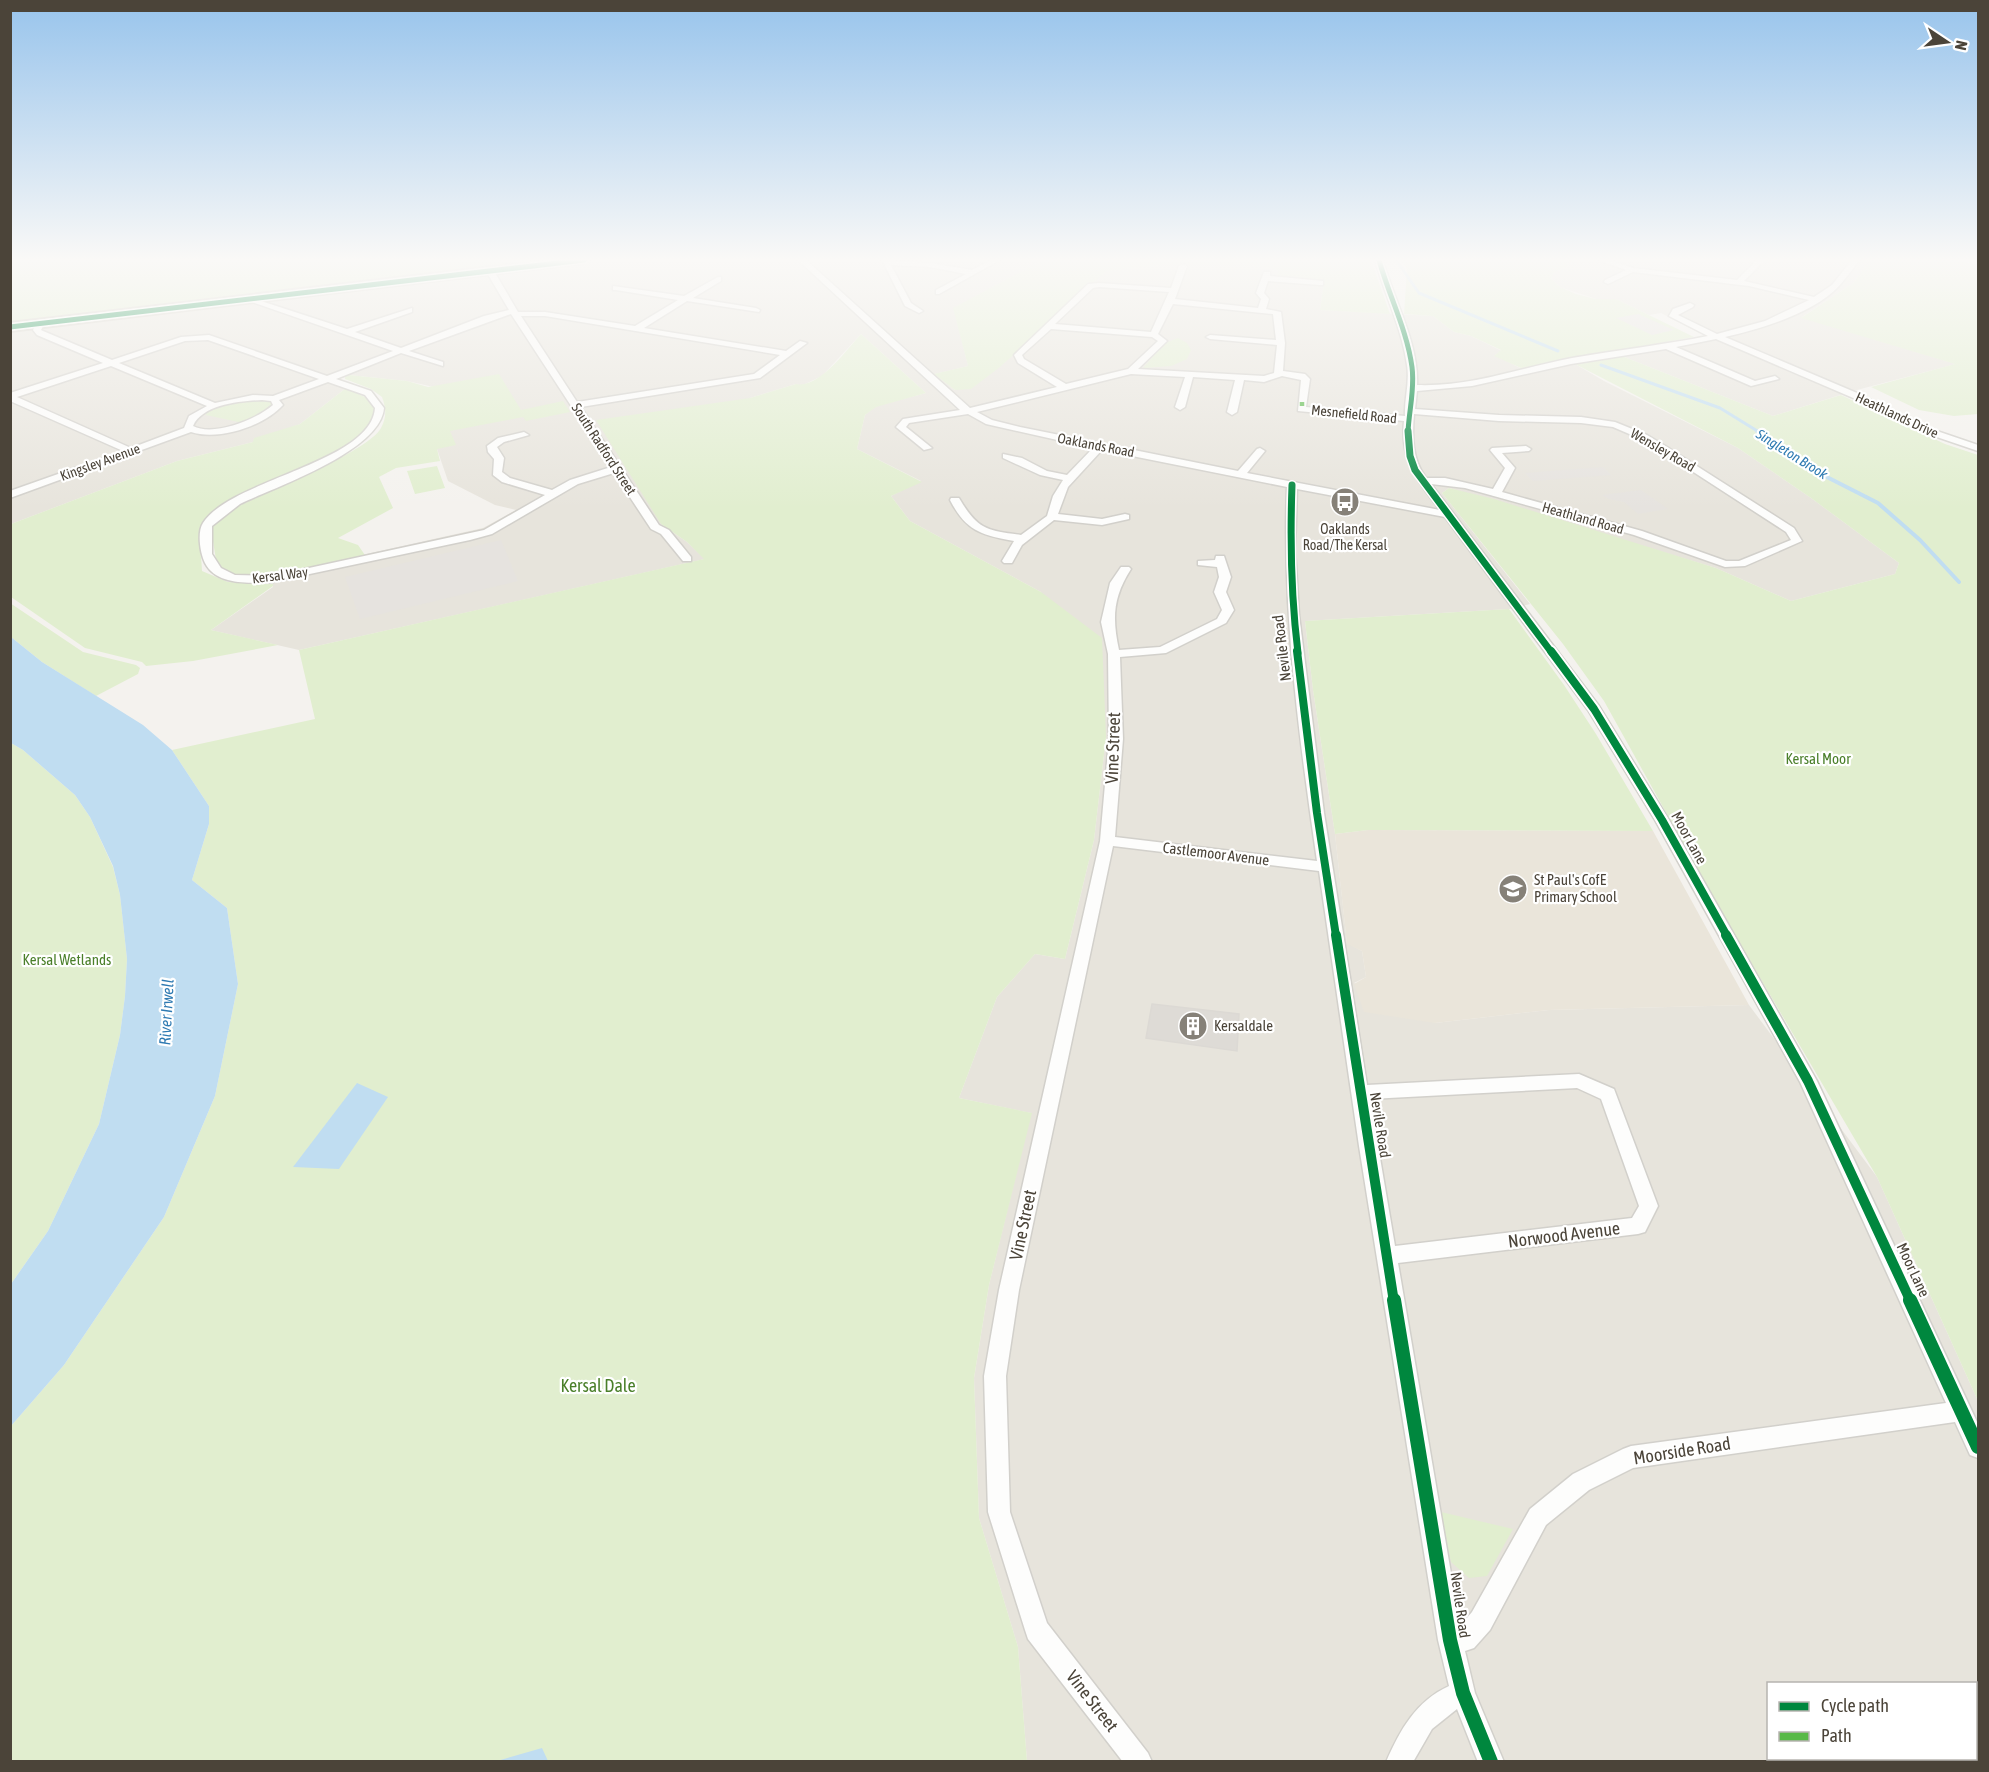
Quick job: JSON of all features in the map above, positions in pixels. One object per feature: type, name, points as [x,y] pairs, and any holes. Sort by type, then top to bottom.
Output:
[{"type":"street","points":[[63,343],[214,406]]},
{"type":"street","name":"Kersal Way","points":[[10,396],[173,343]]},
{"type":"street","name":"Kersal Way","points":[[226,343],[368,393],[376,401],[380,411],[378,422],[369,434],[350,448],[234,502],[215,516],[207,525],[207,553],[213,567],[227,577],[242,580],[272,579],[466,538],[488,531],[574,482],[616,468]]},
{"type":"street","points":[[377,343],[440,364]]},
{"type":"street","name":"Kingsley Avenue","points":[[189,430],[188,424],[192,418],[214,406],[248,398],[274,399],[419,343]]},
{"type":"street","name":"South Radford Street","points":[[534,343],[655,527],[665,532],[687,559]]},
{"type":"street","name":"Kingsley Avenue","points":[[719,343],[788,354]]},
{"type":"street","points":[[576,405],[757,376],[803,343]]},
{"type":"street","name":"Oaklands Road","points":[[892,343],[969,411],[1003,426],[1446,514]]},
{"type":"street","points":[[1031,343],[1018,355],[1021,361],[1064,387]]},
{"type":"street","points":[[1131,371],[1161,343]]},
{"type":"street","points":[[927,448],[901,428],[906,421],[969,411],[1131,371],[1269,378],[1278,374],[1281,343],[1277,343]]},
{"type":"street","name":"Moor Lane","points":[[1405,343],[1412,364],[1414,388],[1408,415],[1407,433],[1410,458],[1446,514],[1570,676],[1616,743],[1662,820],[1808,1081],[1978,1447]]},
{"type":"street","points":[[1414,388],[1449,387],[1572,361],[1681,343]]},
{"type":"street","name":"Heathlands Drive","points":[[1730,343],[1854,395],[1931,432],[1978,448]]},
{"type":"street","points":[[1666,345],[1751,387],[1775,379]]},
{"type":"street","points":[[1180,407],[1190,374]]},
{"type":"street","name":"Mesnefield Road","points":[[1278,374],[1302,376],[1306,379],[1302,406],[1408,415]]},
{"type":"street","points":[[1232,412],[1240,377]]},
{"type":"street","points":[[10,396],[131,451]]},
{"type":"street","name":"Kingsley Avenue","points":[[10,495],[189,430],[213,431],[255,420],[276,408],[278,403],[274,399]]},
{"type":"street","name":"Wensley Road","points":[[1408,415],[1593,421],[1626,429],[1644,437],[1781,524],[1797,538],[1794,543],[1741,564]]},
{"type":"street","points":[[524,435],[492,441],[492,449],[499,458],[496,470],[501,478],[554,494]]},
{"type":"street","points":[[906,444],[918,441]]},
{"type":"street","points":[[1052,517],[1054,500],[1069,478],[1100,446]]},
{"type":"street","points":[[1241,474],[1260,450]]},
{"type":"street","points":[[1496,493],[1509,468],[1495,450],[1526,450]]},
{"type":"street","points":[[1006,456],[1044,473],[1069,478]]},
{"type":"street","name":"Heathland Road","points":[[1423,481],[1445,480],[1496,493],[1638,533],[1725,564],[1741,564]]},
{"type":"street","name":"Nevile Road","points":[[1292,485],[1290,549],[1293,615],[1325,867],[1360,1092],[1450,1641],[1463,1693],[1491,1761]]},
{"type":"street","points":[[955,500],[963,517],[975,527],[1024,539]]},
{"type":"street","points":[[1008,561],[1018,543],[1052,517],[1101,522],[1125,517]]},
{"type":"street","points":[[1114,654],[1162,650],[1222,621],[1228,610],[1220,592],[1225,578],[1221,561],[1202,563]]},
{"type":"street","name":"Vine Street","points":[[1117,573],[1107,622],[1114,654],[1116,739],[1107,841],[1009,1290],[994,1377],[999,1512],[1037,1630],[1139,1761]]},
{"type":"street","name":"Castlemoor Avenue","points":[[1107,841],[1325,867]]},
{"type":"street","name":"Norwood Avenue","points":[[1360,1092],[1579,1081],[1608,1094],[1649,1206],[1638,1226],[1386,1256]]},
{"type":"street","name":"Moorside Road","points":[[1450,1641],[1465,1639],[1481,1621],[1538,1518],[1581,1482],[1631,1457],[1962,1411]]},
{"type":"street","points":[[1399,1761],[1418,1723],[1433,1708],[1463,1693]]},
{"type":"shaded area","points":[[11,343],[853,343],[822,376],[801,386],[796,384],[750,398],[661,524],[687,542],[705,559],[299,650],[211,630],[273,587],[272,575],[483,528],[516,510],[495,505],[448,481],[437,449],[450,431],[434,387],[407,381],[349,375],[330,383],[346,388],[300,424],[253,442],[177,461],[11,524]]},
{"type":"shaded area","points":[[871,343],[962,343],[968,366],[935,374],[955,390],[1015,343],[1485,343],[1502,351],[1495,355],[1520,368],[1565,358],[1604,381],[1738,448],[1899,563],[1895,574],[1791,601],[1716,568],[1449,488],[1442,493],[1530,604],[1509,609],[1305,621],[1335,834],[1347,943],[1362,951],[1366,977],[1354,983],[1435,1023],[1549,1010],[1749,1005],[1877,1177],[1978,1401],[1978,1761],[1027,1761],[1018,1647],[979,1518],[974,1378],[989,1285],[1031,1113],[959,1098],[997,997],[1035,954],[1065,959],[1094,840],[1106,737],[1041,592],[910,521],[891,496],[921,481],[857,449],[865,415],[876,406],[926,393]]},
{"type":"shaded area","points":[[1692,343],[1886,343],[1956,364],[1853,391],[1773,416],[1622,356]]},
{"type":"shaded area","points":[[1603,467],[1611,475],[1533,481],[1525,473]]},
{"type":"shaded area","points":[[1641,490],[1668,509],[1638,514],[1624,502],[1602,495]]},
{"type":"shaded area","points":[[501,540],[518,581],[360,619],[345,577]]},
{"type":"shaded area","name":"St Paul's CofE Primary School","points":[[1368,830],[1653,831],[1749,1005],[1549,1010],[1435,1023],[1364,1012],[1354,984],[1366,977],[1362,951],[1347,944],[1335,834]]},
{"type":"green space","name":"Kersal Dale","points":[[853,343],[871,343],[926,393],[876,407],[865,415],[857,449],[922,482],[891,496],[910,521],[1041,592],[1102,638],[1106,737],[1094,840],[1065,959],[1035,954],[997,997],[959,1098],[1032,1113],[989,1285],[974,1378],[979,1518],[1018,1647],[1027,1761],[11,1762],[11,1426],[64,1365],[164,1217],[215,1096],[238,984],[227,908],[192,880],[209,824],[209,806],[172,750],[315,719],[299,650],[704,559],[687,542],[661,524],[596,420],[750,398],[814,380],[840,358]]},
{"type":"green space","points":[[962,343],[1027,343],[971,389],[955,390],[934,374],[968,366]]},
{"type":"green space","points":[[1165,343],[1187,343],[1191,350],[1187,359],[1171,366],[1143,368]]},
{"type":"green space","points":[[1485,343],[1662,343],[1521,368],[1494,356],[1501,350]]},
{"type":"green space","points":[[1884,343],[1978,343],[1978,414],[1954,416],[1919,410],[1871,387],[1955,364]]},
{"type":"green space","name":"Kersal Moor","points":[[1622,356],[1773,416],[1841,395],[1945,444],[1978,455],[1978,1401],[1877,1177],[1722,913],[1604,701],[1563,644],[1442,493],[1449,488],[1494,499],[1716,568],[1791,601],[1895,574],[1899,563],[1738,448],[1575,364]]},
{"type":"green space","points":[[499,374],[521,410],[563,401],[570,412],[526,421],[523,417],[450,431],[456,445],[437,449],[440,461],[396,468],[379,477],[393,508],[338,538],[358,545],[367,558],[266,578],[238,576],[217,566],[211,529],[216,521],[232,509],[336,460],[372,438],[381,428],[385,412],[382,397],[371,389],[345,379],[345,377],[349,375],[407,381],[428,387]]},
{"type":"green space","points":[[346,388],[373,403],[376,414],[375,422],[350,446],[218,510],[204,523],[201,530],[202,571],[228,582],[273,584],[211,630],[278,645],[193,661],[146,666],[142,662],[85,648],[11,597],[11,524],[177,461],[253,442],[254,438],[300,424]]},
{"type":"green space","points":[[271,400],[273,406],[260,416],[243,423],[205,413],[234,402]]},
{"type":"green space","points":[[437,466],[445,488],[415,494],[407,471]]},
{"type":"green space","points":[[10,603],[83,652],[136,665],[140,668],[138,674],[96,696],[42,662],[11,637]]},
{"type":"green space","points":[[1509,609],[1596,734],[1653,831],[1368,830],[1335,834],[1305,621]]},
{"type":"green space","name":"Kersal Wetlands","points":[[11,743],[23,750],[75,795],[90,817],[113,867],[120,895],[127,959],[120,1035],[99,1124],[48,1231],[11,1284]]},
{"type":"green space","points":[[1441,1512],[1513,1529],[1487,1576],[1469,1578],[1451,1562]]},
{"type":"water","name":"River Irwell","points":[[11,637],[42,662],[143,725],[172,750],[209,806],[209,824],[192,880],[227,908],[238,984],[215,1096],[164,1217],[64,1365],[11,1426],[11,1284],[48,1231],[99,1124],[120,1035],[127,959],[120,895],[113,866],[90,817],[75,795],[23,750],[11,743]]},
{"type":"water","points":[[357,1083],[388,1097],[339,1169],[293,1167]]},
{"type":"water","points":[[542,1748],[548,1761],[497,1761]]},
{"type":"building","name":"Kersaldale","points":[[1152,1004],[1239,1014],[1237,1051],[1146,1038]]},
{"type":"waterway","name":"Singleton Brook","points":[[1538,343],[1558,351]]},
{"type":"waterway","name":"Singleton Brook","points":[[1601,365],[1720,408],[1759,432]]},
{"type":"waterway","name":"Singleton Brook","points":[[1757,431],[1817,472],[1878,503],[1920,540],[1959,582]]},
{"type":"cycle path","points":[[1407,343],[1413,380],[1408,442],[1415,470],[1594,709],[1662,820],[1808,1081],[1978,1447]]},
{"type":"cycle path","points":[[1292,485],[1290,549],[1293,615],[1317,813],[1368,1146],[1450,1640],[1463,1693],[1491,1762]]},
{"type":"place","name":"Oaklands Road/The Kersal","points":[[1345,502]]},
{"type":"place","name":"St Paul's CofE Primary School","points":[[1513,889]]},
{"type":"place","name":"Kersaldale","points":[[1193,1026]]}]
